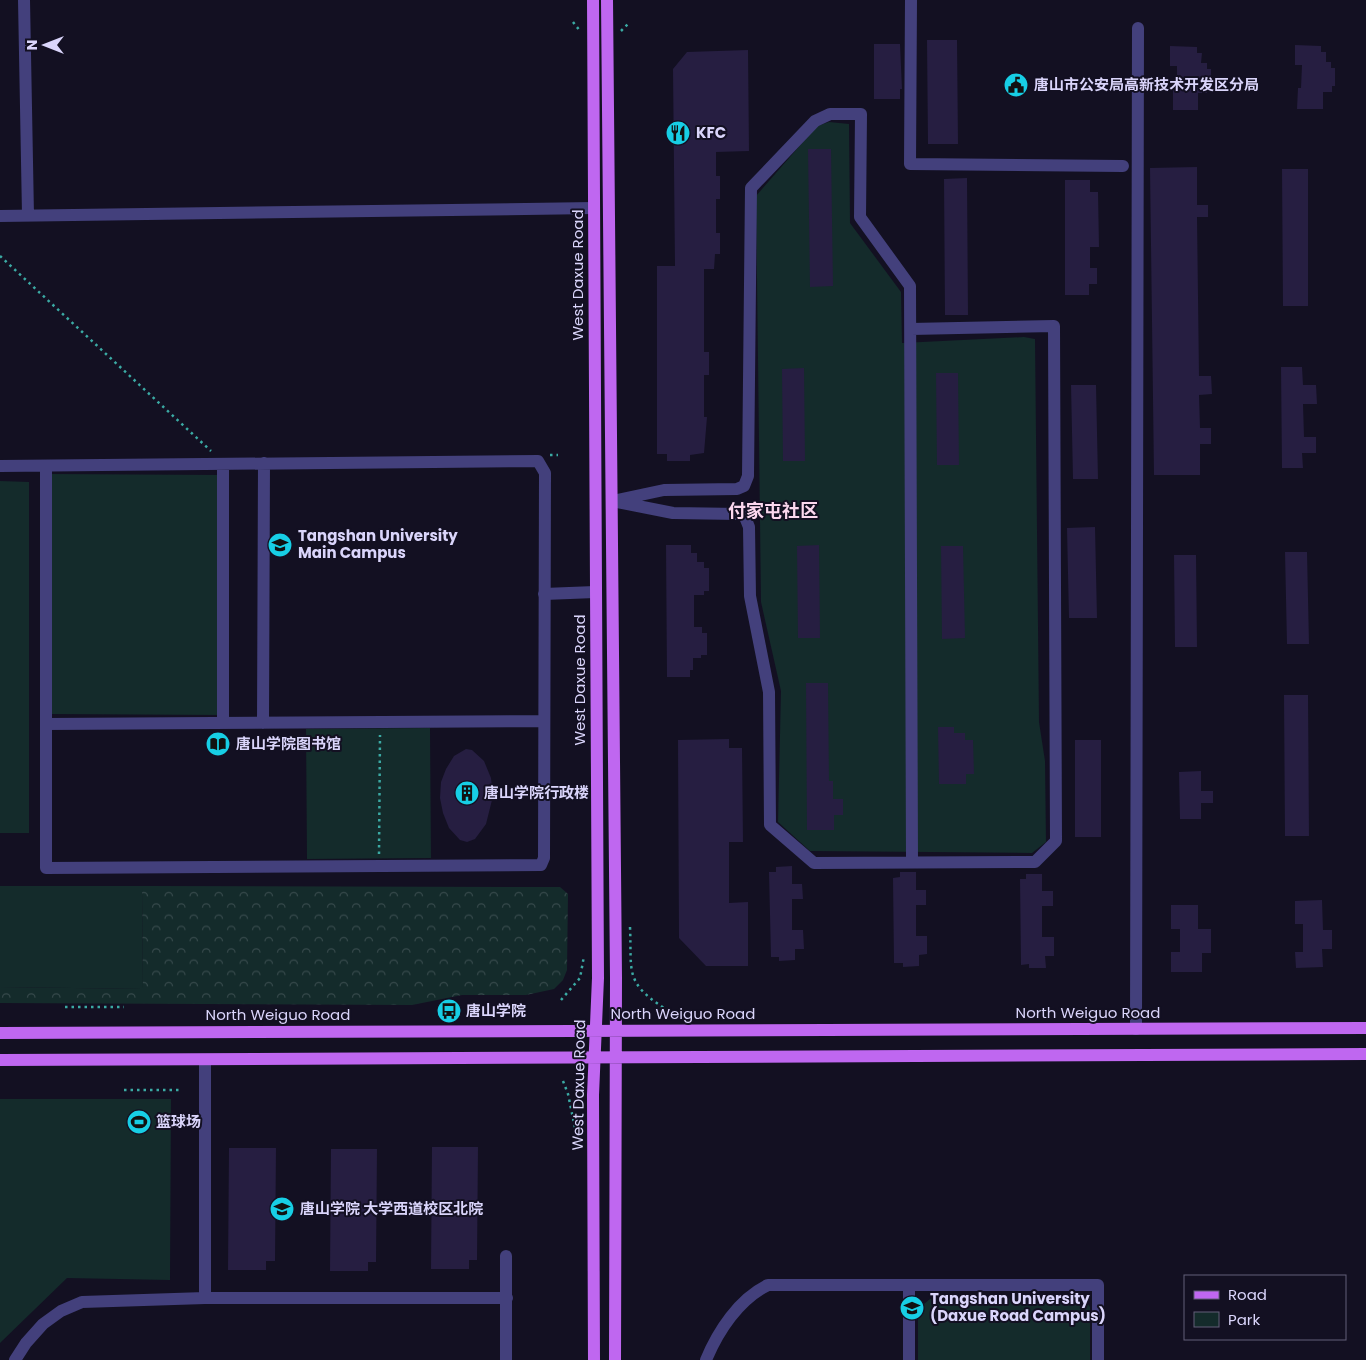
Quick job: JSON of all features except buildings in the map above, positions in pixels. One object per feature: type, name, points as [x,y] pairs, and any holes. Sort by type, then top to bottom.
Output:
[{"type":"main road","name":"West Daxue Road","points":[[593,0],[596,592],[596,1029],[593,1095],[594,1360]]},
{"type":"main road","name":"West Daxue Road","points":[[607,0],[616,1031],[615,1360]]},
{"type":"main road","name":"North Weiguo Road","points":[[0,1033],[596,1029],[616,1031],[1366,1028]]},
{"type":"main road","points":[[0,1060],[1366,1054]]},
{"type":"street","points":[[24,0],[28,216]]},
{"type":"street","points":[[911,0],[910,164],[1123,166]]},
{"type":"street","points":[[1136,1029],[1138,28]]},
{"type":"street","points":[[612,500],[664,490],[737,489],[744,486],[748,476],[751,188],[815,121],[830,114],[861,114],[860,218],[910,286],[912,862]]},
{"type":"street","points":[[0,216],[594,208]]},
{"type":"street","points":[[612,500],[673,514],[739,514],[745,517],[749,527],[750,596],[769,692],[770,825],[814,863],[1035,862],[1056,842],[1054,326],[911,329]]},
{"type":"street","points":[[219,460],[223,723]]},
{"type":"street","points":[[0,466],[219,460],[264,463],[538,461],[545,473],[544,858],[540,865],[46,868],[46,466]]},
{"type":"street","points":[[263,722],[264,463]]},
{"type":"street","points":[[544,594],[596,592]]},
{"type":"street","points":[[46,724],[544,721]]},
{"type":"street","points":[[205,1298],[206,1060]]},
{"type":"street","points":[[506,1256],[506,1360]]},
{"type":"street","points":[[706,1360],[732,1315],[754,1292],[768,1286],[1098,1285],[1098,1360]]},
{"type":"street","points":[[909,1286],[909,1360]]},
{"type":"street","points":[[15,1360],[26,1343],[43,1324],[61,1311],[82,1302],[205,1298],[506,1298]]},
{"type":"path","points":[[0,256],[219,460]]},
{"type":"path","points":[[548,455],[558,455]]},
{"type":"path","points":[[379,866],[380,722]]},
{"type":"path","points":[[561,1000],[580,978]]},
{"type":"path","points":[[632,978],[641,991],[664,1008]]},
{"type":"path","points":[[65,1007],[124,1007]]},
{"type":"path","points":[[563,1081],[568,1094],[575,1128]]},
{"type":"path","points":[[124,1090],[181,1090]]},
{"type":"green space","points":[[829,122],[849,124],[850,223],[901,292],[902,343],[1024,337],[1035,339],[1039,722],[1045,761],[1046,842],[1032,853],[810,851],[778,822],[781,691],[761,602],[756,196],[817,126]]},
{"type":"green space","points":[[52,474],[221,475],[220,715],[51,714]]},
{"type":"green space","points":[[0,481],[29,482],[29,833],[0,833]]},
{"type":"green space","points":[[430,728],[431,858],[307,859],[306,729]]},
{"type":"green space","points":[[0,886],[142,886],[143,989],[0,987]]},
{"type":"green space","points":[[142,886],[560,887],[568,894],[567,970],[563,980],[554,989],[526,995],[462,995],[412,1005],[0,1003],[0,987],[143,989]]},
{"type":"green space","points":[[0,1099],[171,1099],[170,1280],[67,1278],[0,1343]]},
{"type":"green space","points":[[1079,1298],[1086,1301],[1090,1307],[1090,1360],[918,1360],[918,1309],[930,1299]]},
{"type":"place","name":"唐山市公安局高新技术开发区分局","points":[[1016,85]]},
{"type":"place","name":"KFC","points":[[678,133]]},
{"type":"place","name":"Tangshan University Main Campus","points":[[280,545]]},
{"type":"place","name":"唐山学院图书馆","points":[[218,744]]},
{"type":"place","name":"唐山学院行政楼","points":[[467,793]]},
{"type":"place","name":"唐山学院","points":[[449,1011]]},
{"type":"place","name":"篮球场","points":[[139,1122]]},
{"type":"place","name":"唐山学院 大学西道校区北院","points":[[282,1209]]},
{"type":"place","name":"Tangshan University (Daxue Road Campus)","points":[[912,1308]]},
{"type":"district","name":"付家屯社区","points":[[773,511]]}]
